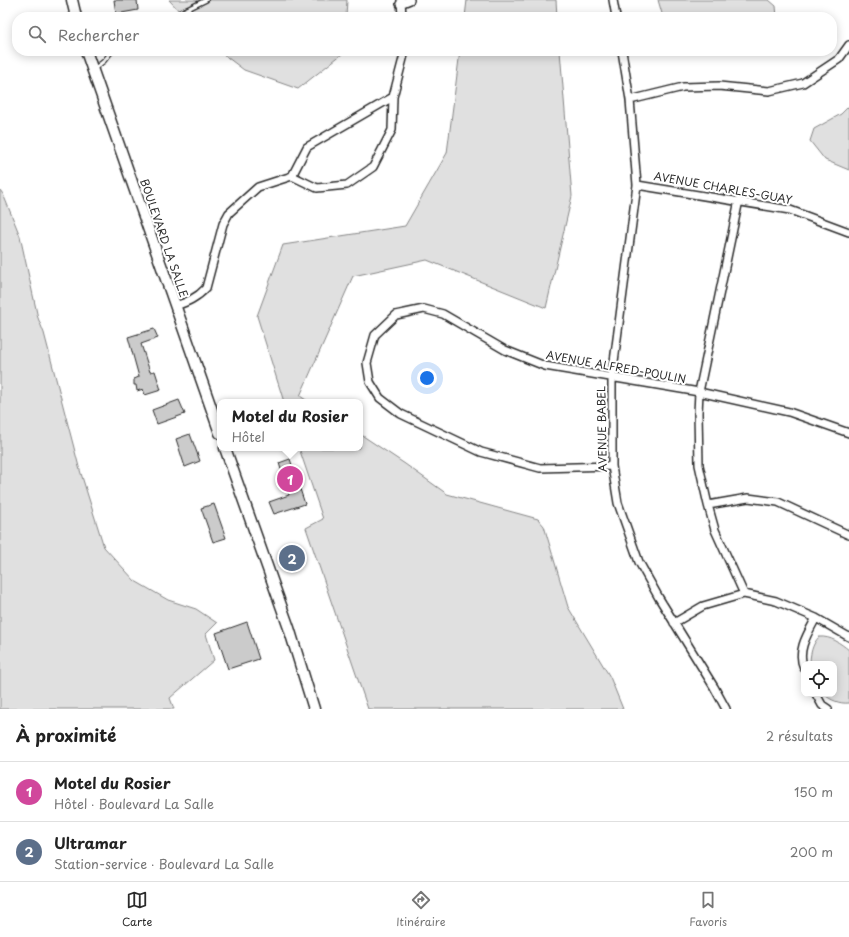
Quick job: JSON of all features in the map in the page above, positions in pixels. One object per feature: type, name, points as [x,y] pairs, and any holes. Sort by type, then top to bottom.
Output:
[{"type":"street","points":[[72,0],[75,12]]},
{"type":"street","points":[[401,12],[400,2],[410,0]]},
{"type":"street","points":[[613,0],[615,12]]},
{"type":"street","points":[[630,100],[683,87],[719,86],[769,91],[803,83],[839,59],[849,45]]},
{"type":"street","name":"BOULEVARD LA SALLE","points":[[89,56],[217,425]]},
{"type":"street","points":[[175,306],[196,298],[206,288],[223,224],[229,213],[258,187],[292,176],[317,188],[347,185],[373,167],[392,130],[393,97],[403,56]]},
{"type":"street","name":"AVENUE BABEL","points":[[623,56],[630,100],[637,185],[612,377],[612,466],[618,503],[639,562],[726,709]]},
{"type":"street","points":[[292,176],[307,147],[393,97]]},
{"type":"street","name":"AVENUE CHARLES-GUAY","points":[[637,185],[739,200],[790,210],[849,232]]},
{"type":"street","points":[[739,200],[699,392],[698,413],[699,465],[708,505],[715,530],[744,594]]},
{"type":"street","name":"AVENUE ALFRED-POULIN","points":[[612,466],[540,468],[482,452],[401,414],[380,398],[370,382],[367,363],[375,335],[396,315],[424,309],[442,314],[505,350],[544,366],[699,392],[789,412],[849,433]]},
{"type":"street","points":[[227,451],[289,628],[314,709]]},
{"type":"street","points":[[708,505],[748,498],[778,502],[849,535]]},
{"type":"street","points":[[674,623],[703,606],[744,594],[776,601],[816,618],[849,637]]},
{"type":"street","points":[[802,661],[802,645],[816,618]]},
{"type":"street","points":[[818,697],[822,705],[828,709]]},
{"type":"lane","points":[[181,12],[206,0]]},
{"type":"lane","points":[[93,70],[104,62],[108,56]]},
{"type":"shaded area","points":[[169,0],[347,0],[346,12],[180,12]]},
{"type":"shaded area","points":[[467,0],[556,0],[557,12],[466,12]]},
{"type":"shaded area","points":[[658,0],[769,0],[776,6],[777,12],[662,12]]},
{"type":"shaded area","points":[[226,56],[339,56],[298,89],[244,70]]},
{"type":"shaded area","points":[[459,56],[560,56],[572,196],[546,308],[427,260],[353,276],[300,396],[304,399],[283,399],[257,316],[283,245],[405,226],[447,153]]},
{"type":"shaded area","points":[[849,106],[849,170],[825,160],[810,141],[814,129],[841,114]]},
{"type":"shaded area","points":[[0,190],[20,236],[38,318],[44,333],[79,467],[104,547],[135,581],[168,600],[196,609],[217,623],[206,634],[214,660],[170,698],[174,709],[0,709]]},
{"type":"shaded area","points":[[363,436],[447,494],[538,519],[544,526],[568,607],[610,677],[623,709],[368,709],[306,528],[323,519],[300,451],[363,451]]},
{"type":"shaded area","points":[[819,637],[823,637],[839,643],[849,650],[849,703],[842,703],[828,697],[837,697],[837,661],[810,661],[815,643]]},
{"type":"building","points":[[114,0],[137,0],[138,10],[116,12]]},
{"type":"building","points":[[154,329],[158,338],[141,344],[150,372],[155,371],[161,390],[145,395],[143,389],[137,391],[136,385],[134,385],[134,379],[139,377],[128,337]]},
{"type":"building","points":[[179,400],[185,414],[157,424],[152,410]]},
{"type":"building","points":[[190,434],[200,461],[185,467],[176,439]]},
{"type":"building","points":[[290,459],[305,504],[274,514],[269,502],[289,495],[279,463]]},
{"type":"building","points":[[214,504],[226,538],[213,542],[201,508]]},
{"type":"building","points":[[295,549],[299,564],[290,566],[286,552]]},
{"type":"building","points":[[247,622],[259,659],[228,669],[216,633]]},
{"type":"place","name":"Motel du Rosier","points":[[290,479]]},
{"type":"place","name":"Ultramar","points":[[292,558]]}]
